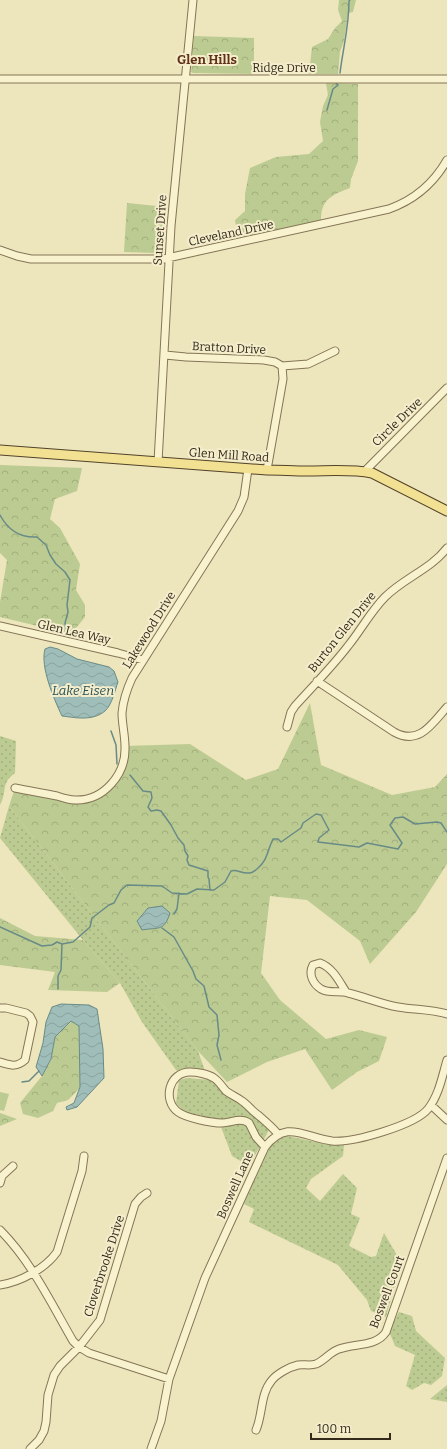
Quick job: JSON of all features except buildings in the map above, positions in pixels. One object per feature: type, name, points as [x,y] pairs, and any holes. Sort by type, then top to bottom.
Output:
[{"type":"main road","name":"Glen Mill Road","points":[[0,450],[248,469],[305,471],[349,470],[372,473],[447,511]]},
{"type":"street","name":"Sunset Drive","points":[[158,462],[165,355],[169,257],[193,0]]},
{"type":"street","name":"Ridge Drive","points":[[0,79],[447,79]]},
{"type":"street","name":"Cleveland Drive","points":[[0,250],[31,259],[163,259],[394,208],[407,202],[422,191],[432,181],[447,160]]},
{"type":"street","points":[[267,470],[283,379],[282,366],[308,364],[335,351]]},
{"type":"street","name":"Bratton Drive","points":[[165,355],[264,360],[275,362],[282,366]]},
{"type":"street","name":"Circle Drive","points":[[364,472],[447,388]]},
{"type":"street","name":"Lakewood Drive","points":[[15,788],[74,800],[84,799],[109,787],[120,773],[125,758],[122,713],[126,693],[132,678],[238,511],[244,497],[248,469]]},
{"type":"street","name":"Burton Glen Drive","points":[[287,727],[291,712],[295,706],[337,660],[377,605],[402,583],[443,554],[447,548]]},
{"type":"street","name":"Glen Lea Way","points":[[0,626],[143,660]]},
{"type":"street","points":[[317,681],[400,735],[413,737],[423,732],[447,707]]},
{"type":"street","points":[[346,992],[329,968],[320,963],[313,966],[311,973],[312,978],[316,985],[327,992],[346,992],[399,1007],[437,1011],[447,1014]]},
{"type":"street","points":[[0,1008],[26,1013],[30,1016],[33,1022],[24,1060],[15,1066],[0,1062]]},
{"type":"street","points":[[265,1147],[258,1141],[249,1123],[246,1121],[218,1123],[191,1117],[177,1112],[171,1105],[169,1097],[170,1087],[173,1081],[177,1077],[189,1072],[198,1073],[216,1079],[228,1092],[241,1100],[257,1115],[269,1123],[278,1134],[292,1132],[333,1141],[347,1140],[372,1135],[405,1124],[424,1114],[431,1105],[439,1088],[447,1060]]},
{"type":"street","points":[[431,1105],[447,1120]]},
{"type":"street","name":"Boswell Lane","points":[[151,1449],[160,1421],[169,1379],[205,1278],[265,1147],[270,1140],[278,1134]]},
{"type":"street","points":[[0,1285],[11,1282],[33,1272],[53,1257],[57,1252],[82,1171],[84,1156]]},
{"type":"street","name":"Boswell Court","points":[[256,1430],[260,1421],[265,1392],[272,1380],[282,1372],[298,1365],[315,1364],[337,1349],[374,1341],[384,1336],[447,1158]]},
{"type":"street","points":[[0,1183],[2,1176],[13,1166]]},
{"type":"street","name":"Cloverbrooke Drive","points":[[30,1449],[39,1440],[44,1431],[48,1395],[54,1375],[60,1366],[79,1347],[100,1320],[135,1204],[147,1193]]},
{"type":"street","points":[[0,1230],[13,1243],[33,1272],[73,1341],[79,1347],[89,1352],[169,1379]]},
{"type":"green space","points":[[339,0],[356,0],[353,12],[348,13],[344,41],[340,52],[338,74],[309,74],[312,47],[328,39],[335,28],[342,21],[338,10]]},
{"type":"green space","points":[[194,36],[254,38],[254,74],[191,72]]},
{"type":"green space","points":[[326,83],[358,84],[358,161],[351,179],[350,188],[338,193],[325,202],[321,220],[238,238],[235,220],[245,211],[245,194],[250,168],[276,157],[309,154],[323,141],[320,122],[323,106],[328,95]]},
{"type":"green space","points":[[127,203],[167,207],[163,250],[156,253],[124,252]]},
{"type":"green space","points":[[0,465],[82,468],[77,491],[55,499],[50,519],[60,528],[80,564],[76,590],[85,605],[85,617],[71,634],[0,617],[0,602],[7,560],[0,553]]},
{"type":"green space","points":[[310,703],[321,765],[392,795],[435,787],[447,774],[447,864],[416,912],[370,964],[360,941],[307,900],[270,896],[261,973],[280,1000],[326,1039],[359,1030],[387,1037],[379,1061],[357,1072],[332,1090],[305,1049],[267,1062],[227,1082],[198,1051],[9,806],[15,788],[84,799],[115,781],[125,746],[190,744],[246,780],[278,769]]},
{"type":"green space","points":[[0,736],[16,741],[15,773],[7,781],[0,805]]},
{"type":"green space","points":[[9,806],[198,1051],[205,1071],[180,1072],[176,1070],[142,1022],[120,983],[0,838]]},
{"type":"green space","points":[[0,918],[35,936],[83,940],[120,983],[107,992],[48,990],[55,972],[0,965]]},
{"type":"green space","points":[[72,1021],[79,1026],[80,1088],[68,1100],[57,1103],[53,1111],[38,1118],[23,1114],[20,1103],[42,1076],[51,1060],[55,1037]]},
{"type":"green space","points":[[187,1078],[211,1080],[223,1093],[238,1101],[269,1130],[249,1166],[232,1156],[218,1119],[184,1112],[176,1103],[179,1080]]},
{"type":"green space","points":[[0,1092],[9,1094],[4,1111],[0,1110]]},
{"type":"green space","points":[[0,1113],[17,1119],[0,1126]]},
{"type":"green space","points":[[287,1136],[322,1143],[344,1145],[343,1156],[311,1179],[306,1188],[320,1201],[343,1174],[357,1188],[351,1214],[360,1218],[349,1246],[371,1257],[376,1256],[384,1233],[401,1262],[386,1317],[371,1311],[367,1300],[338,1265],[249,1222],[254,1209],[244,1204],[269,1147],[277,1140]]},
{"type":"green space","points":[[399,1312],[412,1316],[416,1331],[445,1358],[442,1376],[431,1385],[424,1383],[412,1390],[406,1386],[415,1355],[395,1346],[389,1331]]},
{"type":"green space","points":[[447,1385],[447,1402],[430,1399]]},
{"type":"water","name":"Lake Eisen","points":[[50,647],[58,649],[77,659],[109,667],[114,671],[118,682],[111,701],[105,711],[90,718],[62,716],[55,701],[44,665],[45,649]]},
{"type":"water","points":[[162,906],[170,913],[163,926],[160,928],[142,930],[137,921],[148,908]]},
{"type":"water","points":[[61,1004],[89,1005],[97,1009],[103,1049],[104,1078],[77,1107],[67,1110],[66,1107],[74,1103],[80,1087],[79,1026],[71,1021],[55,1037],[51,1059],[42,1076],[36,1067],[43,1043],[46,1022],[52,1007]]},
{"type":"waterway","points":[[340,73],[350,0]]},
{"type":"waterway","points":[[327,110],[333,89],[338,85],[336,83]]},
{"type":"waterway","points":[[0,515],[7,525],[15,532],[25,536],[37,537],[46,545],[56,564],[65,572],[70,580],[67,605],[68,612],[65,623],[67,634]]},
{"type":"waterway","points":[[111,731],[116,745],[117,764]]},
{"type":"waterway","points":[[130,775],[143,791],[151,792],[152,798],[148,807],[151,811],[161,811],[171,825],[178,838],[184,845],[188,856],[187,860],[189,865],[208,871],[210,890]]},
{"type":"waterway","points":[[0,927],[42,946],[52,945],[57,942],[62,944],[73,942],[90,927],[92,918],[114,903],[121,890],[127,885],[162,886],[172,893],[187,894],[197,889],[214,890],[225,882],[231,871],[252,873],[261,866],[273,839],[278,839],[281,842],[301,828],[303,823],[316,814],[321,815],[329,830],[319,838],[318,842],[359,847],[367,843],[398,849],[402,843],[390,825],[395,818],[403,817],[415,824],[441,823],[447,832]]},
{"type":"waterway","points":[[174,914],[177,909],[179,893]]},
{"type":"waterway","points":[[162,928],[174,937],[196,979],[204,986],[209,1007],[217,1015],[219,1035],[217,1045],[221,1060]]},
{"type":"waterway","points":[[58,989],[58,976],[61,970],[62,944]]},
{"type":"waterway","points":[[22,1082],[29,1081],[39,1071]]},
{"type":"district","name":"Glen Hills","points":[[207,59]]}]
